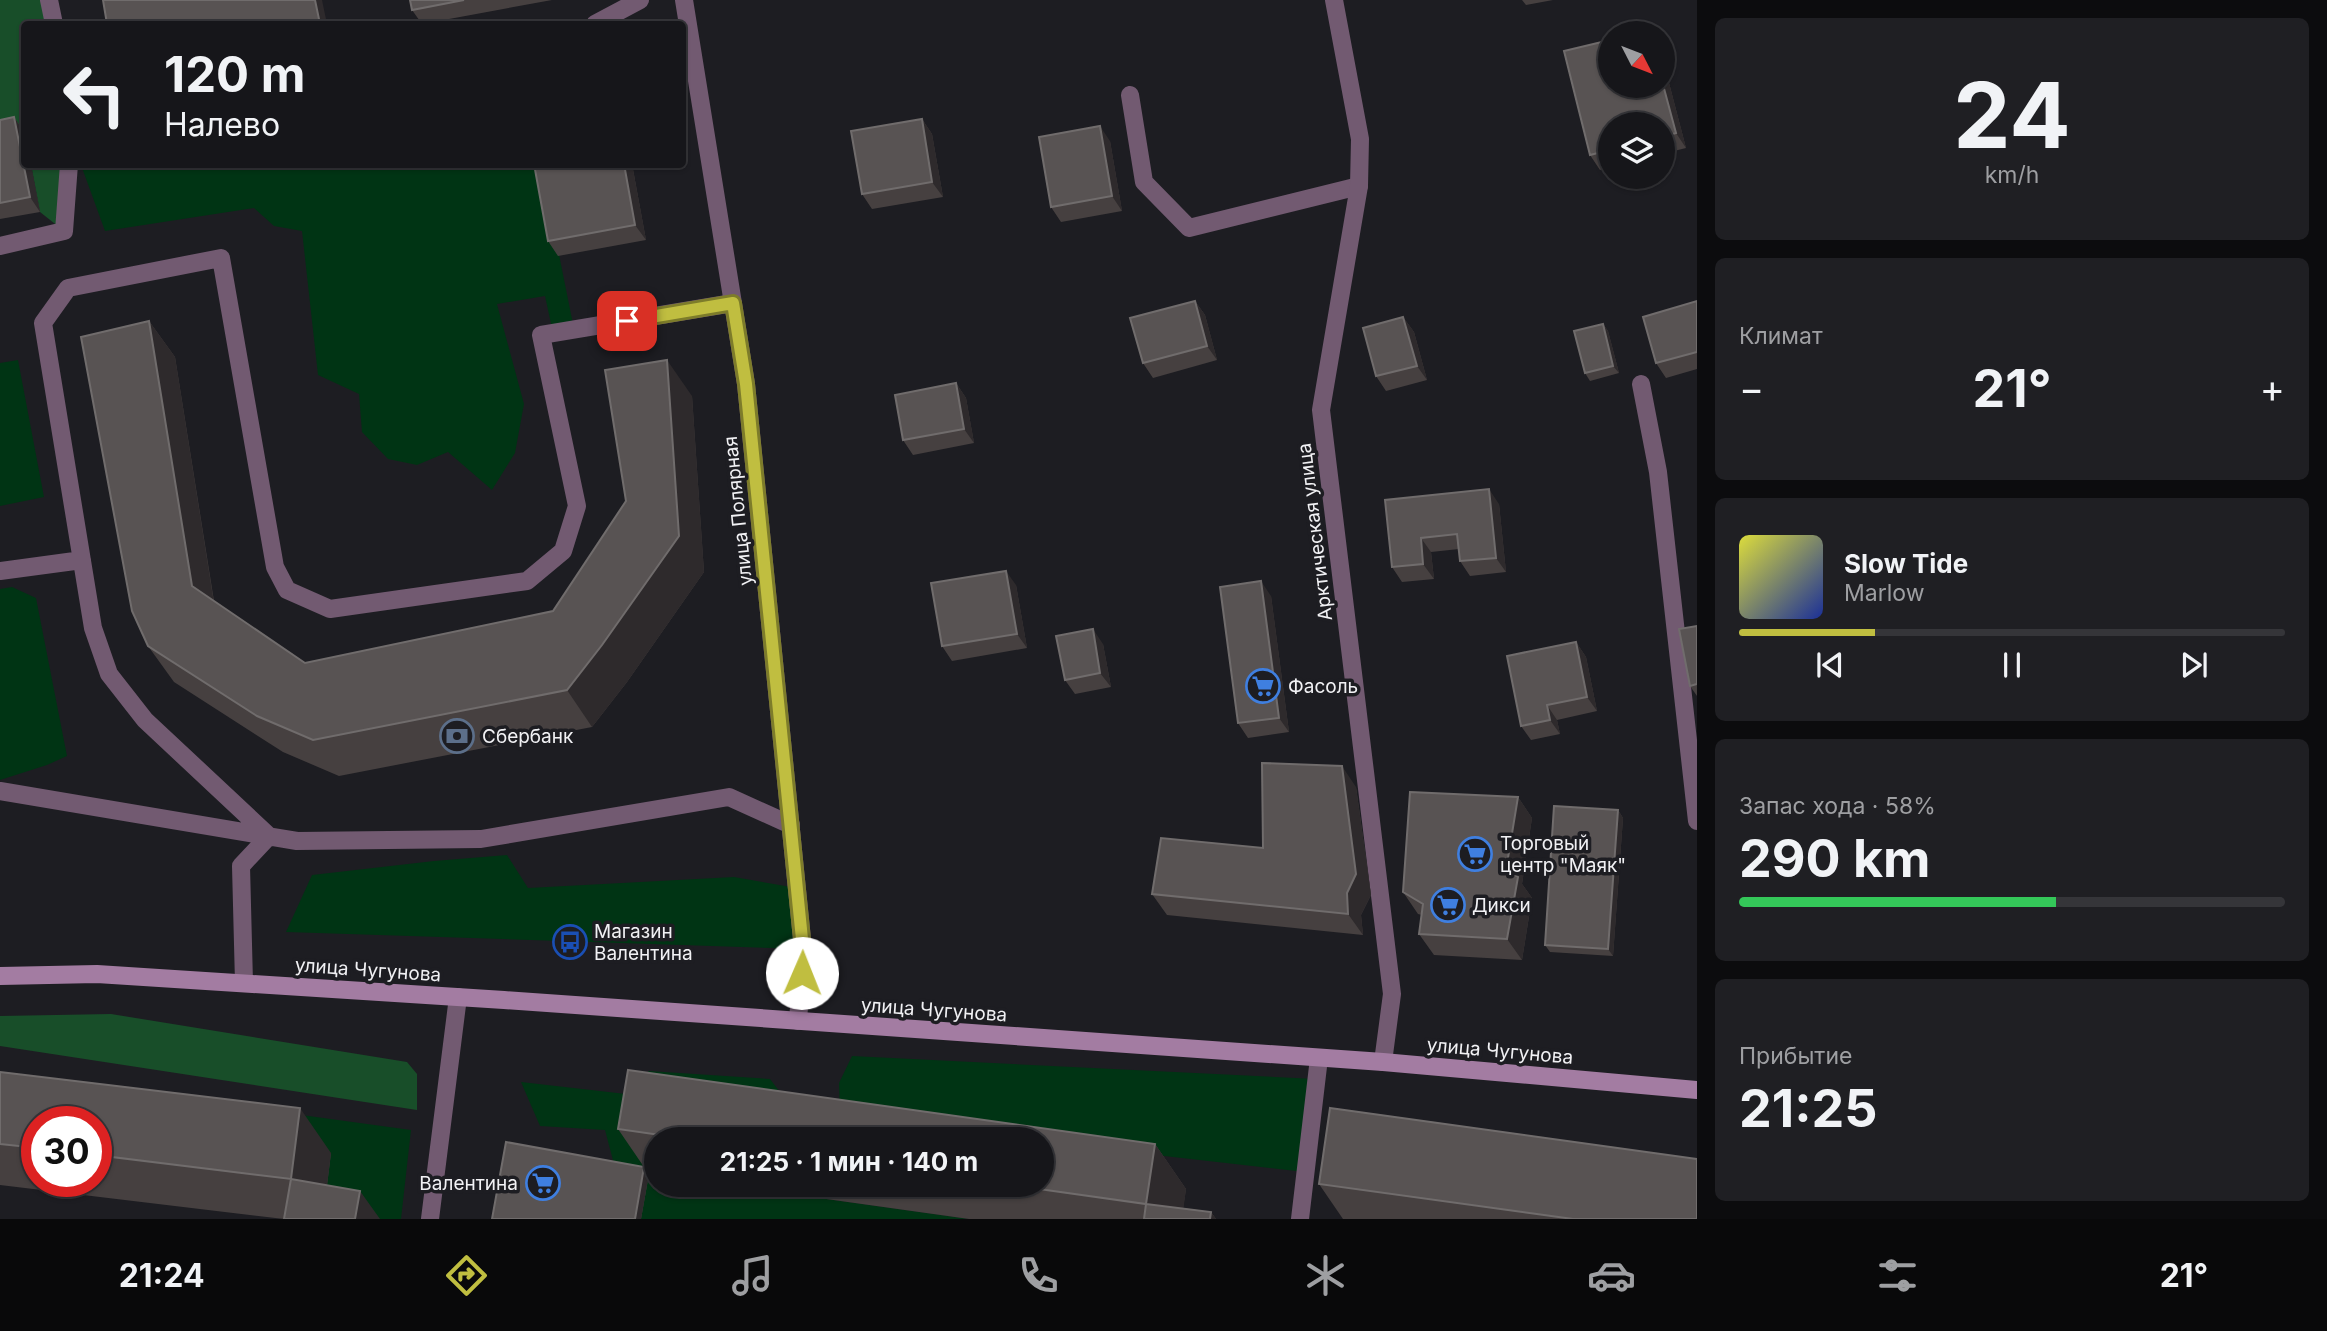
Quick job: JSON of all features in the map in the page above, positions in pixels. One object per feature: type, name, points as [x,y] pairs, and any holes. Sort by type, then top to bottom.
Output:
[{"type":"main road","name":"улица Чугунова","points":[[0,976],[97,974],[458,997],[1383,1062],[1697,1090]]},
{"type":"street","points":[[49,0],[53,21]]},
{"type":"street","points":[[601,21],[640,0]]},
{"type":"street","name":"улица Полярная","points":[[684,0],[746,384],[803,949],[798,1021]]},
{"type":"street","name":"Арктическая улица","points":[[1334,0],[1360,139],[1359,186],[1321,410],[1392,993],[1383,1062]]},
{"type":"street","points":[[1130,95],[1144,182],[1189,228],[1359,186]]},
{"type":"street","points":[[0,246],[64,231],[69,168]]},
{"type":"street","points":[[269,836],[145,720],[109,674],[93,628],[43,323],[68,288],[221,258],[275,567],[287,590],[330,609],[527,581],[563,551],[577,506],[541,334],[733,303]]},
{"type":"street","points":[[1640,384],[1658,472],[1697,821]]},
{"type":"street","points":[[0,571],[82,560]]},
{"type":"street","points":[[0,791],[297,841],[481,839],[729,797],[791,825]]},
{"type":"street","points":[[244,983],[241,866],[269,836]]},
{"type":"street","points":[[430,1219],[458,997]]},
{"type":"street","points":[[1300,1219],[1319,1058]]},
{"type":"green space","points":[[0,0],[49,0],[53,21],[21,21],[21,134],[0,137]]},
{"type":"green space","points":[[32,168],[69,168],[64,231],[40,212]]},
{"type":"green space","points":[[82,168],[542,168],[574,329],[553,333],[545,296],[497,304],[524,404],[515,453],[492,490],[448,452],[417,465],[388,459],[362,432],[359,394],[318,375],[302,231],[274,226],[254,208],[105,231]]},
{"type":"green space","points":[[18,360],[44,497],[0,506],[0,363]]},
{"type":"green space","points":[[12,587],[36,598],[67,756],[0,780],[0,589]]},
{"type":"green space","points":[[507,855],[528,888],[734,877],[797,888],[803,949],[286,932],[312,875]]},
{"type":"green space","points":[[111,1014],[407,1062],[417,1074],[417,1110],[0,1046],[0,1016]]},
{"type":"green space","points":[[852,1056],[1316,1079],[1305,1172],[1054,1143],[1054,1127],[920,1127],[840,1119],[839,1083]]},
{"type":"green space","points":[[649,1071],[770,1079],[797,1114],[660,1114],[658,1127],[644,1127],[644,1197],[812,1197],[969,1219],[641,1219],[615,1168],[605,1130],[540,1126],[521,1082],[626,1094]]},
{"type":"green space","points":[[0,1089],[229,1105],[411,1130],[401,1219],[323,1219],[112,1129],[112,1106],[49,1106]]},
{"type":"building","points":[[103,0],[315,0],[319,21],[106,21]]},
{"type":"building","points":[[410,0],[464,0],[412,10]]},
{"type":"building","points":[[1598,43],[1598,98],[1667,98],[1670,112],[1598,112],[1598,153],[1590,155],[1564,51]]},
{"type":"building","points":[[14,117],[21,152],[21,168],[24,168],[30,197],[0,203],[0,120]]},
{"type":"building","points":[[922,119],[932,182],[862,194],[851,131]]},
{"type":"building","points":[[1100,126],[1112,196],[1051,207],[1039,137]]},
{"type":"building","points":[[535,168],[625,168],[635,225],[548,241]]},
{"type":"building","points":[[1195,301],[1207,346],[1143,363],[1130,318]]},
{"type":"building","points":[[1697,301],[1697,352],[1656,363],[1643,317]]},
{"type":"building","points":[[1403,317],[1417,366],[1376,376],[1363,328]]},
{"type":"building","points":[[149,321],[192,586],[305,663],[553,611],[626,501],[605,370],[667,360],[679,536],[567,690],[313,740],[257,716],[148,646],[132,611],[81,337]]},
{"type":"building","points":[[1603,324],[1613,366],[1585,373],[1574,331]]},
{"type":"building","points":[[956,383],[964,429],[903,440],[895,395]]},
{"type":"building","points":[[1489,489],[1496,558],[1460,561],[1457,534],[1421,538],[1423,564],[1392,567],[1385,500]]},
{"type":"building","points":[[1006,571],[1017,634],[942,646],[931,583]]},
{"type":"building","points":[[1261,581],[1279,718],[1238,723],[1220,587]]},
{"type":"building","points":[[1697,626],[1697,684],[1690,686],[1679,629]]},
{"type":"building","points":[[1093,629],[1100,673],[1065,680],[1056,636]]},
{"type":"building","points":[[1576,642],[1587,697],[1547,705],[1550,720],[1521,726],[1507,656]]},
{"type":"building","points":[[1262,763],[1342,766],[1356,874],[1347,893],[1348,914],[1152,894],[1161,838],[1263,848]]},
{"type":"building","name":"Торговый центр \"Маяк\"","points":[[1410,792],[1518,797],[1506,870],[1518,877],[1507,939],[1419,934],[1423,904],[1403,892]]},
{"type":"building","points":[[1554,806],[1618,810],[1608,949],[1545,945]]},
{"type":"building","points":[[628,1070],[1034,1127],[644,1127],[644,1133],[618,1129]]},
{"type":"building","points":[[0,1072],[300,1108],[291,1179],[112,1157],[112,1106],[21,1106],[21,1146],[0,1144]]},
{"type":"building","points":[[1330,1108],[1697,1159],[1697,1219],[1573,1219],[1319,1184]]},
{"type":"building","points":[[1054,1130],[1155,1144],[1146,1204],[1054,1191]]},
{"type":"building","points":[[506,1142],[644,1167],[635,1219],[492,1219]]},
{"type":"building","points":[[291,1179],[360,1191],[355,1219],[284,1219]]},
{"type":"building","points":[[1146,1204],[1211,1212],[1210,1219],[1144,1219]]},
{"type":"place","name":"Фасоль","points":[[1263,686]]},
{"type":"place","name":"Сбербанк","points":[[457,736]]},
{"type":"place","name":"Торговый центр \"Маяк\"","points":[[1475,854]]},
{"type":"place","name":"Дикси","points":[[1448,905]]},
{"type":"place","name":"Магазин Валентина","points":[[570,942]]},
{"type":"place","name":"Валентина","points":[[543,1183]]},
{"type":"route","points":[[627,321],[733,303],[746,384],[803,949],[802,973]]}]
